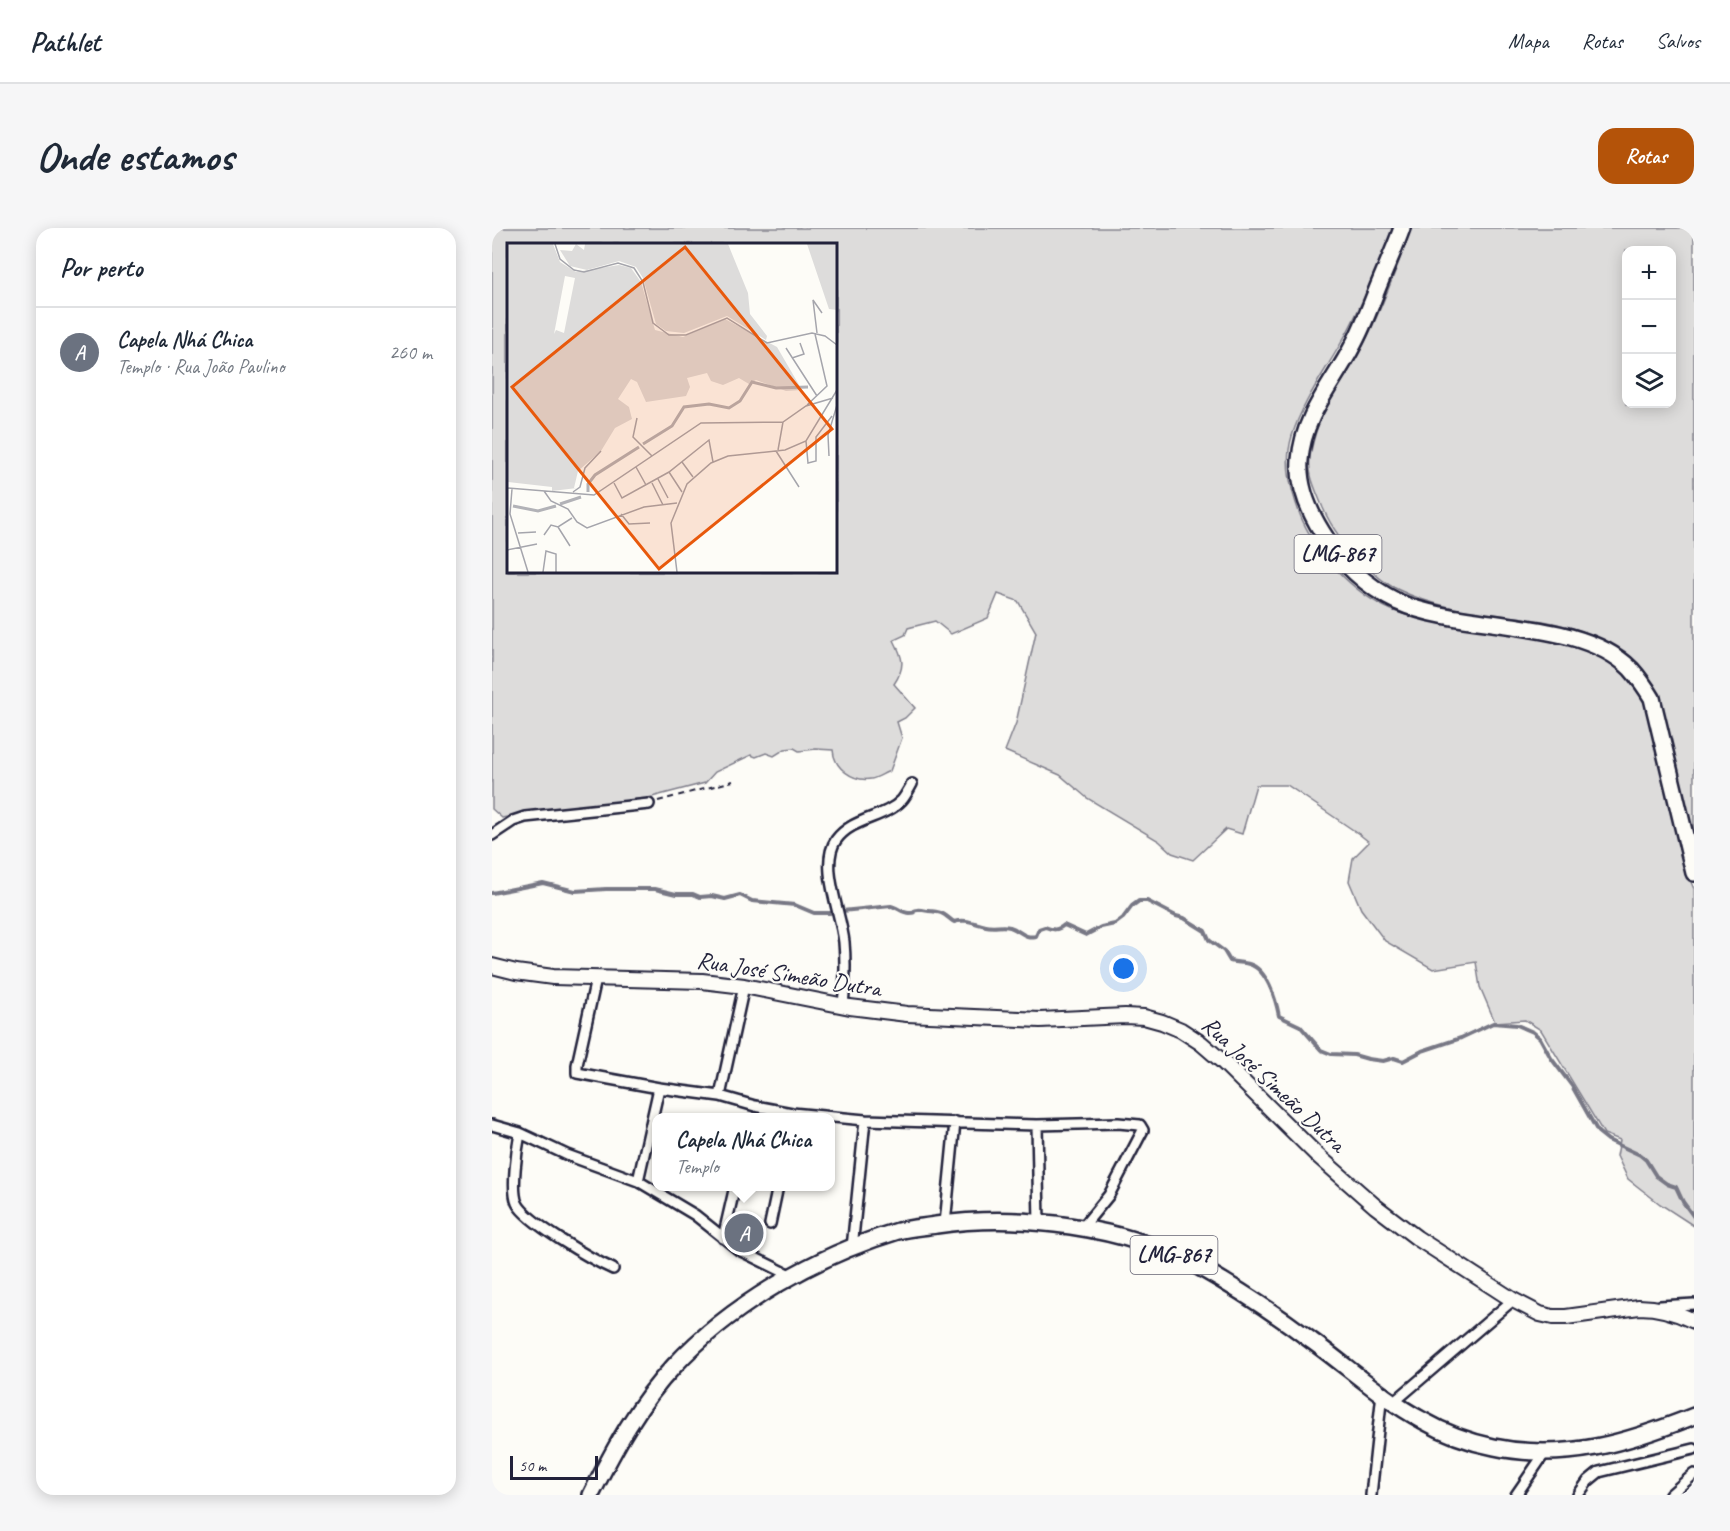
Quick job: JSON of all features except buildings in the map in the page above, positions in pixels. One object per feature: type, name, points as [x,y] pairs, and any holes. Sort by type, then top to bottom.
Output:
[{"type":"main road","name":"LMG-867","points":[[1402,228],[1353,346],[1310,418],[1300,460],[1301,481],[1315,520],[1329,543],[1352,570],[1379,592],[1399,602],[1445,615],[1566,636],[1595,645],[1630,668],[1652,698],[1694,873]]},
{"type":"main road","name":"Rua José Simeão Dutra","points":[[492,966],[553,977],[702,981],[744,986],[843,1006],[907,1014],[981,1019],[1057,1020],[1144,1017],[1181,1030],[1201,1043],[1317,1155],[1375,1206],[1417,1238],[1512,1300],[1540,1314],[1553,1317],[1573,1317],[1650,1307],[1679,1314],[1694,1321]]},
{"type":"main road","name":"LMG-867","points":[[591,1495],[611,1454],[650,1393],[700,1340],[733,1315],[792,1276],[821,1260],[852,1248],[900,1230],[981,1221],[1068,1225],[1166,1251],[1267,1308],[1422,1421],[1461,1438],[1495,1447],[1544,1454],[1615,1444],[1694,1416]]},
{"type":"street","points":[[843,1006],[846,980],[844,942],[830,875],[831,850],[843,831],[855,823],[893,807],[902,800],[912,784]]},
{"type":"street","points":[[492,835],[513,821],[525,817],[649,804]]},
{"type":"street","points":[[597,979],[577,1073],[658,1088],[720,1096],[784,1113]]},
{"type":"street","points":[[720,1096],[744,986]]},
{"type":"street","points":[[653,1113],[658,1088]]},
{"type":"street","points":[[753,1113],[755,1106]]},
{"type":"street","points":[[638,1181],[652,1116]]},
{"type":"street","points":[[835,1118],[1038,1125],[1118,1123],[1140,1125],[1143,1130],[1109,1195],[1082,1228]]},
{"type":"street","points":[[852,1248],[865,1120]]},
{"type":"street","points":[[945,1224],[955,1122]]},
{"type":"street","points":[[492,1125],[520,1133],[567,1155],[638,1181],[652,1189]]},
{"type":"street","points":[[1038,1125],[1039,1223]]},
{"type":"street","points":[[520,1133],[515,1184],[518,1204],[538,1224],[580,1252],[613,1269]]},
{"type":"street","points":[[655,1191],[695,1215],[739,1250],[792,1276]]},
{"type":"street","points":[[723,1238],[734,1191]]},
{"type":"street","points":[[770,1224],[777,1191]]},
{"type":"street","points":[[1371,1495],[1388,1397],[1512,1300]]},
{"type":"street","points":[[1650,1307],[1694,1304]]},
{"type":"street","points":[[1578,1495],[1599,1472],[1694,1449]]},
{"type":"street","points":[[1516,1495],[1544,1454]]},
{"type":"street","points":[[1670,1495],[1694,1474]]},
{"type":"path","points":[[649,804],[733,781]]},
{"type":"shaded area","points":[[492,228],[1393,228],[1352,323],[1309,397],[1292,436],[1288,465],[1293,493],[1306,527],[1325,557],[1350,583],[1379,604],[1422,619],[1578,645],[1614,664],[1624,672],[1641,693],[1647,706],[1679,847],[1694,889],[1694,1226],[1660,1204],[1628,1179],[1617,1156],[1620,1140],[1604,1134],[1541,1030],[1525,1020],[1495,1022],[1480,987],[1476,962],[1433,969],[1385,941],[1361,909],[1349,881],[1353,858],[1369,842],[1359,834],[1287,785],[1256,785],[1242,834],[1226,829],[1193,860],[1172,853],[1159,841],[1087,798],[1060,775],[1005,751],[1016,723],[1036,632],[1018,601],[998,594],[988,618],[951,634],[935,621],[908,628],[905,635],[894,640],[902,667],[894,684],[915,708],[897,722],[902,738],[890,771],[876,778],[864,779],[851,776],[837,763],[833,750],[799,751],[794,748],[785,749],[774,756],[766,753],[756,757],[751,755],[715,772],[705,783],[648,798],[502,818],[492,809]]},
{"type":"shaded area","points":[[1411,228],[1694,228],[1694,842],[1659,695],[1633,662],[1604,641],[1572,628],[1539,620],[1469,611],[1434,603],[1399,590],[1380,578],[1357,557],[1340,537],[1327,516],[1310,473],[1311,451],[1315,436],[1324,411],[1358,355],[1389,288]]},
{"type":"waterway","points":[[492,893],[543,883],[575,891],[655,889],[676,894],[725,899],[740,895],[752,901],[795,905],[814,913],[830,913]]},
{"type":"waterway","points":[[842,911],[891,906],[907,913],[920,910],[940,913],[954,922],[966,921],[989,927],[1010,927],[1028,936],[1036,936],[1039,929],[1045,927],[1055,929],[1064,925],[1086,935],[1101,927],[1115,924],[1132,906],[1139,901],[1147,901],[1184,918],[1205,931],[1209,940],[1224,951],[1230,961],[1247,963],[1255,967],[1266,978],[1270,986],[1279,1016],[1300,1026],[1321,1050],[1331,1054],[1354,1055],[1383,1061],[1394,1058],[1403,1061],[1422,1051],[1461,1038],[1493,1023],[1517,1025],[1540,1038],[1551,1058],[1572,1086],[1598,1132],[1608,1140],[1646,1160],[1656,1176],[1676,1187],[1694,1217]]},
{"type":"place","name":"Capela Nhá Chica","points":[[744,1233]]}]
